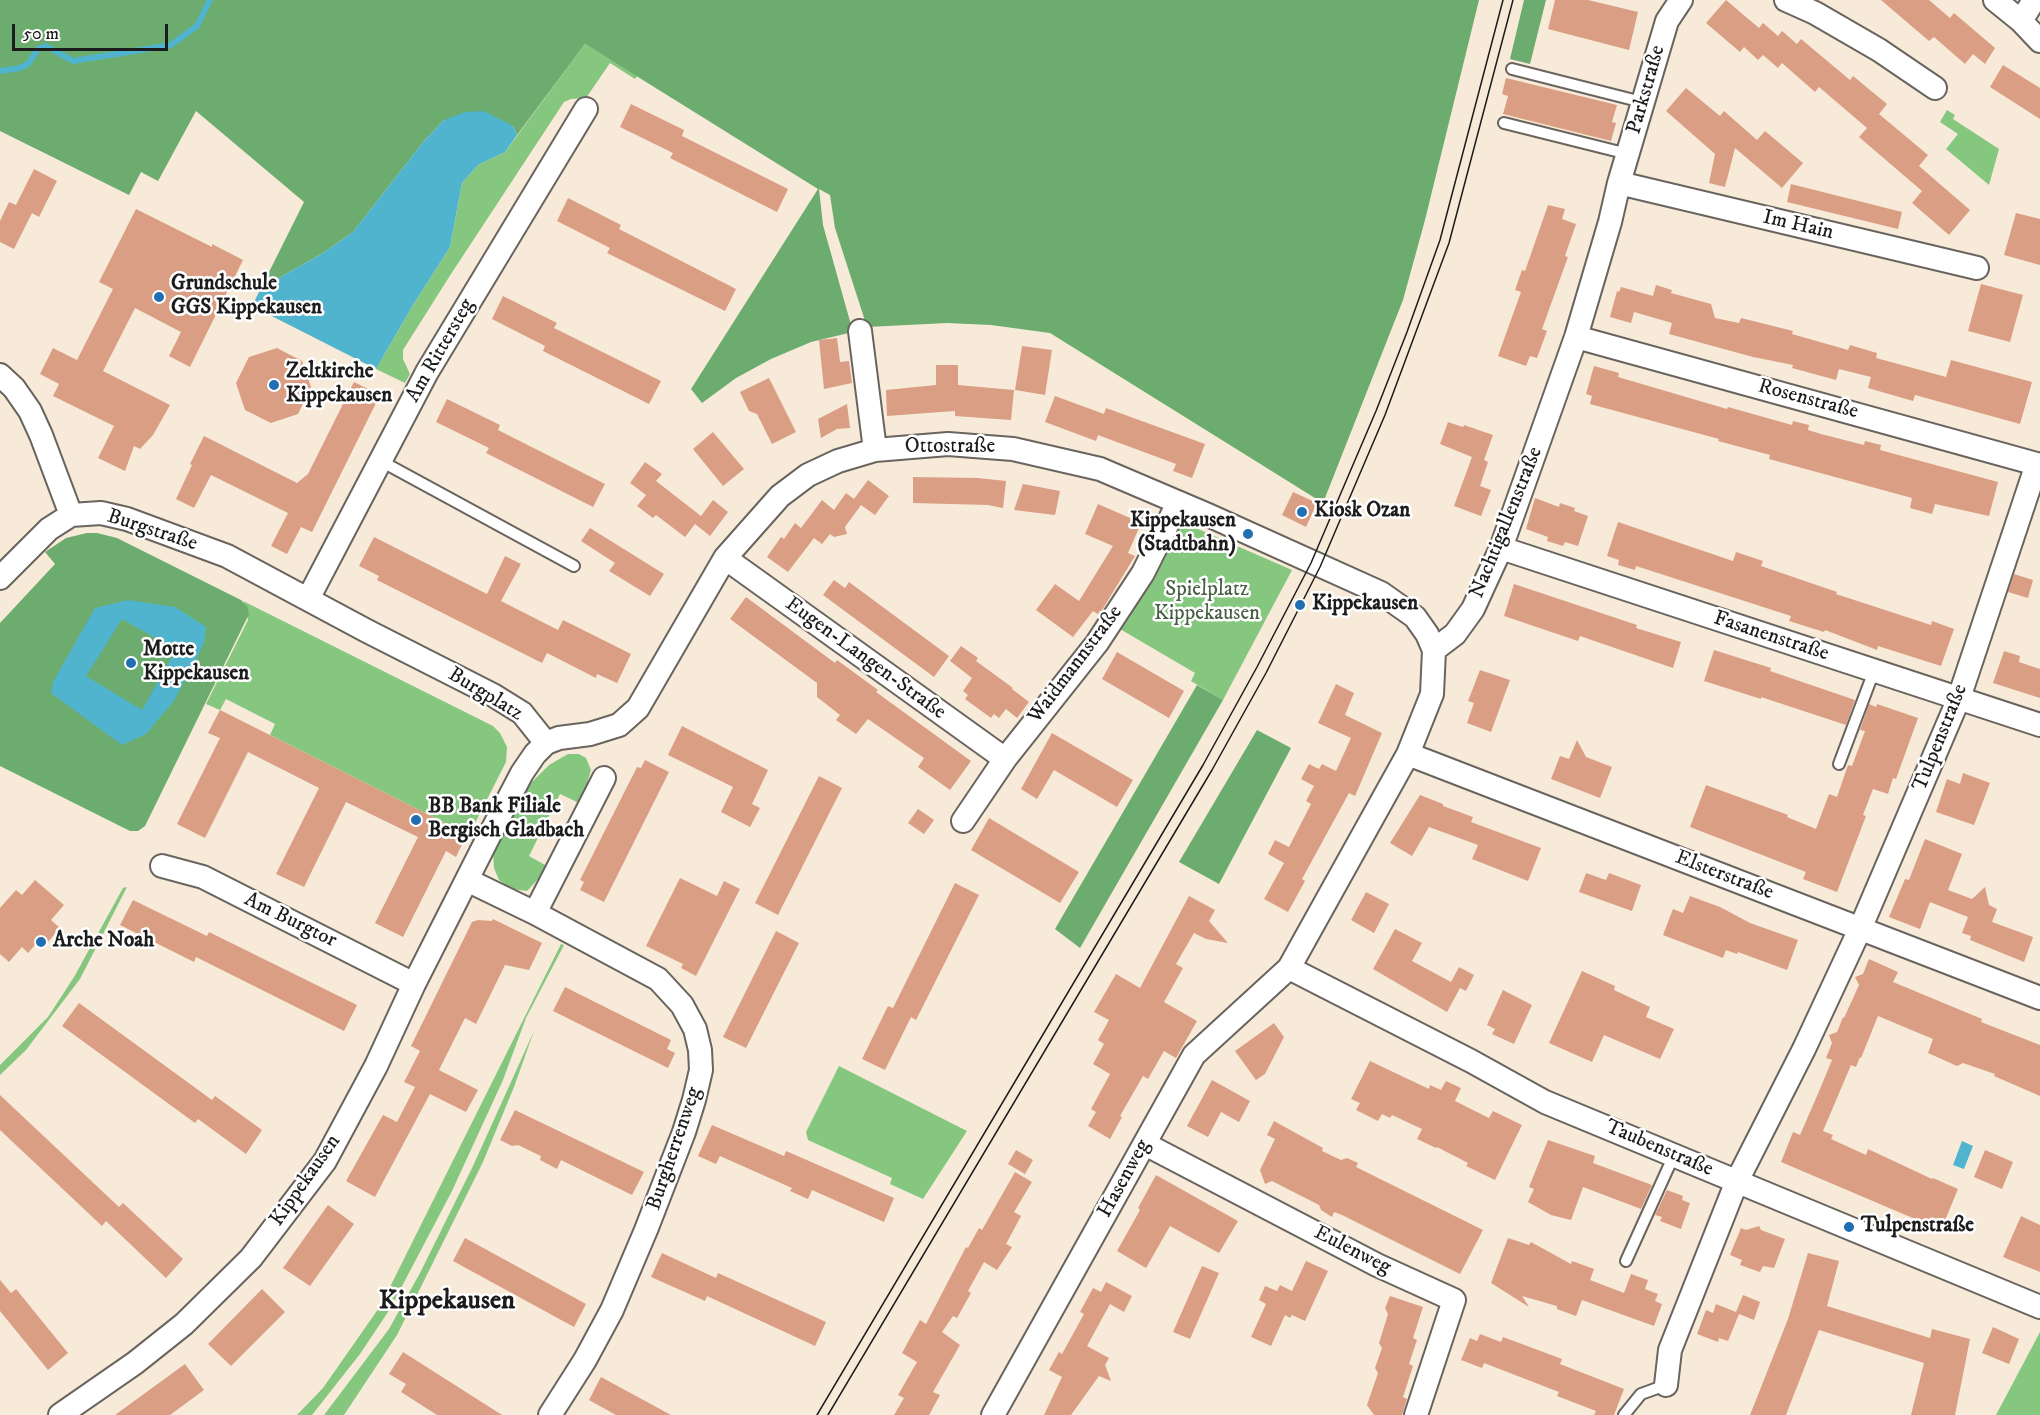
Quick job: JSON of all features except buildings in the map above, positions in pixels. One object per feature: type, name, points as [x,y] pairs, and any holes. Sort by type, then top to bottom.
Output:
[{"type":"street","name":"Parkstraße","points":[[1619,183],[1667,21],[1681,0]]},
{"type":"street","points":[[1786,0],[1879,50],[1935,88]]},
{"type":"street","points":[[1995,0],[2022,21],[2040,40]]},
{"type":"street","points":[[2022,21],[2034,0]]},
{"type":"street","name":"Am Rittersteg","points":[[308,599],[427,372],[586,109]]},
{"type":"street","name":"Im Hain","points":[[1619,183],[1977,268]]},
{"type":"street","name":"Nachtigallenstraße","points":[[1434,650],[1455,634],[1473,609],[1502,548],[1576,337],[1610,222],[1619,183]]},
{"type":"street","points":[[860,332],[875,450]]},
{"type":"street","name":"Rosenstraße","points":[[1576,337],[2038,465]]},
{"type":"street","points":[[0,375],[14,388],[30,411],[71,516],[49,529],[0,578]]},
{"type":"street","name":"Ottostraße","points":[[546,743],[619,725],[638,708],[725,558],[780,496],[808,475],[838,461],[875,450],[948,444],[1013,448],[1100,469],[1382,593],[1415,617],[1427,634],[1434,650]]},
{"type":"street","name":"Tulpenstraße","points":[[1666,1385],[1670,1350],[1737,1181],[1804,1049],[1860,929],[1959,698],[2038,465]]},
{"type":"street","name":"Waidmannstraße","points":[[963,821],[1005,759],[1097,643],[1143,573],[1178,503]]},
{"type":"street","name":"Burgstraße","points":[[71,516],[101,513],[127,519],[227,556],[308,599]]},
{"type":"street","name":"Fasanenstraße","points":[[1502,548],[2040,725]]},
{"type":"street","name":"Eugen-Langen-Straße","points":[[725,558],[1005,759]]},
{"type":"street","name":"Burgplatz","points":[[308,599],[493,695],[522,713],[546,743]]},
{"type":"street","points":[[1289,968],[1408,754],[1432,694],[1434,650]]},
{"type":"street","points":[[467,880],[522,773],[546,743]]},
{"type":"street","name":"Elsterstraße","points":[[1408,754],[2040,998]]},
{"type":"street","points":[[535,913],[604,778]]},
{"type":"street","name":"Am Burgtor","points":[[162,866],[203,877],[414,984]]},
{"type":"street","name":"Burgherrenweg","points":[[467,880],[535,913],[658,979],[682,1005],[695,1029],[700,1050],[701,1070],[694,1100],[646,1230],[612,1310],[585,1360],[550,1415]]},
{"type":"street","name":"Kippekausen","points":[[60,1415],[135,1363],[184,1324],[251,1258],[325,1161],[376,1066],[414,984],[467,880]]},
{"type":"street","name":"Hasenweg","points":[[993,1415],[1194,1055],[1289,968]]},
{"type":"street","name":"Taubenstraße","points":[[1289,968],[1471,1060],[1545,1102],[2040,1307]]},
{"type":"street","name":"Eulenweg","points":[[1145,1144],[1377,1265],[1454,1300],[1416,1415]]},
{"type":"lane","points":[[1512,69],[1642,102]]},
{"type":"lane","points":[[1504,123],[1628,154]]},
{"type":"lane","points":[[381,459],[574,566]]},
{"type":"lane","points":[[1839,764],[1874,671]]},
{"type":"lane","points":[[1626,1261],[1674,1155]]},
{"type":"lane","name":"Tulpenstraße","points":[[1624,1415],[1641,1394],[1666,1385]]},
{"type":"green space","points":[[0,0],[1479,0],[1403,300],[1323,503],[1050,333],[991,325],[947,323],[867,327],[835,228],[830,195],[819,189],[823,225],[853,332],[811,342],[771,359],[736,378],[702,403],[691,389],[818,189],[585,44],[517,135],[513,126],[444,120],[424,141],[353,232],[323,253],[261,288],[304,202],[196,111],[158,181],[141,172],[129,195],[0,131]]},
{"type":"green space","points":[[1524,0],[1546,0],[1530,64],[1510,59]]},
{"type":"green space","points":[[585,44],[637,76],[635,79],[610,63],[586,98],[564,102],[403,350],[403,359],[410,374],[405,383],[376,369],[450,247],[462,183],[478,165],[505,152]]},
{"type":"green space","points":[[1947,110],[1955,115],[1953,119],[1999,149],[1989,185],[1946,149],[1958,134],[1940,122]]},
{"type":"green space","name":"Spielplatz Kippekausen","points":[[1189,525],[1292,570],[1223,700],[1191,681],[1195,673],[1120,629],[1148,585],[1179,528]]},
{"type":"green space","points":[[87,533],[117,538],[241,600],[247,606],[249,614],[145,826],[138,831],[130,831],[0,766],[0,623],[55,564],[45,552],[66,538]]},
{"type":"green space","points":[[241,600],[493,726],[500,733],[507,747],[506,762],[469,835],[270,735],[275,724],[226,699],[220,710],[206,704],[248,620],[244,602]]},
{"type":"green space","points":[[1197,685],[1223,700],[1080,948],[1055,929]]},
{"type":"green space","points":[[1257,730],[1291,748],[1219,884],[1179,862]]},
{"type":"green space","points":[[568,754],[579,754],[586,758],[591,770],[586,787],[579,803],[560,794],[529,856],[547,866],[527,891],[512,889],[499,880],[494,868],[493,854],[530,784],[549,765]]},
{"type":"green space","points":[[127,887],[80,979],[26,1050],[0,1075],[0,1065],[48,1017],[74,977],[123,888]]},
{"type":"green space","points":[[561,944],[564,945],[526,1018],[503,1080],[452,1191],[390,1309],[360,1354],[312,1415],[297,1415],[323,1388],[381,1305]]},
{"type":"green space","points":[[534,1031],[483,1162],[397,1335],[344,1415],[324,1415],[389,1329],[420,1273],[473,1166]]},
{"type":"green space","points":[[839,1066],[967,1131],[923,1199],[890,1184],[892,1178],[808,1140],[806,1132]]},
{"type":"green space","points":[[2040,1332],[2040,1415],[1996,1415]]},
{"type":"water","points":[[484,111],[513,126],[517,135],[505,152],[478,165],[462,183],[450,247],[376,369],[252,306],[261,288],[323,253],[353,232],[424,141],[444,120],[465,112]]},
{"type":"water","points":[[128,600],[175,607],[206,627],[204,643],[174,701],[146,734],[122,745],[51,693],[53,682],[95,608]],"holes":[[[122,619],[176,650],[142,710],[86,676]]]},
{"type":"water","points":[[1962,1141],[1973,1146],[1964,1169],[1953,1165]]},
{"type":"waterway","points":[[0,71],[20,68],[28,64],[38,49],[46,46],[73,61],[171,45],[197,26],[210,0]]},
{"type":"tram line","points":[[817,1415],[1203,765],[1311,563],[1376,411],[1440,240],[1503,0]]},
{"type":"tram line","points":[[828,1415],[1212,770],[1266,673],[1320,567],[1385,415],[1449,243],[1513,0]]},
{"type":"place","name":"Grundschule GGS Kippekausen","points":[[159,297]]},
{"type":"place","name":"Zeltkirche Kippekausen","points":[[274,385]]},
{"type":"place","name":"Kiosk Ozan","points":[[1302,512]]},
{"type":"place","name":"Kippekausen (Stadtbahn)","points":[[1248,534]]},
{"type":"place","name":"Kippekausen","points":[[1300,605]]},
{"type":"place","name":"Motte Kippekausen","points":[[131,663]]},
{"type":"place","name":"BB Bank Filiale Bergisch Gladbach","points":[[416,820]]},
{"type":"place","name":"Arche Noah","points":[[41,942]]},
{"type":"place","name":"Tulpenstraße","points":[[1849,1227]]},
{"type":"district","name":"Kippekausen","points":[[447,1302]]}]
